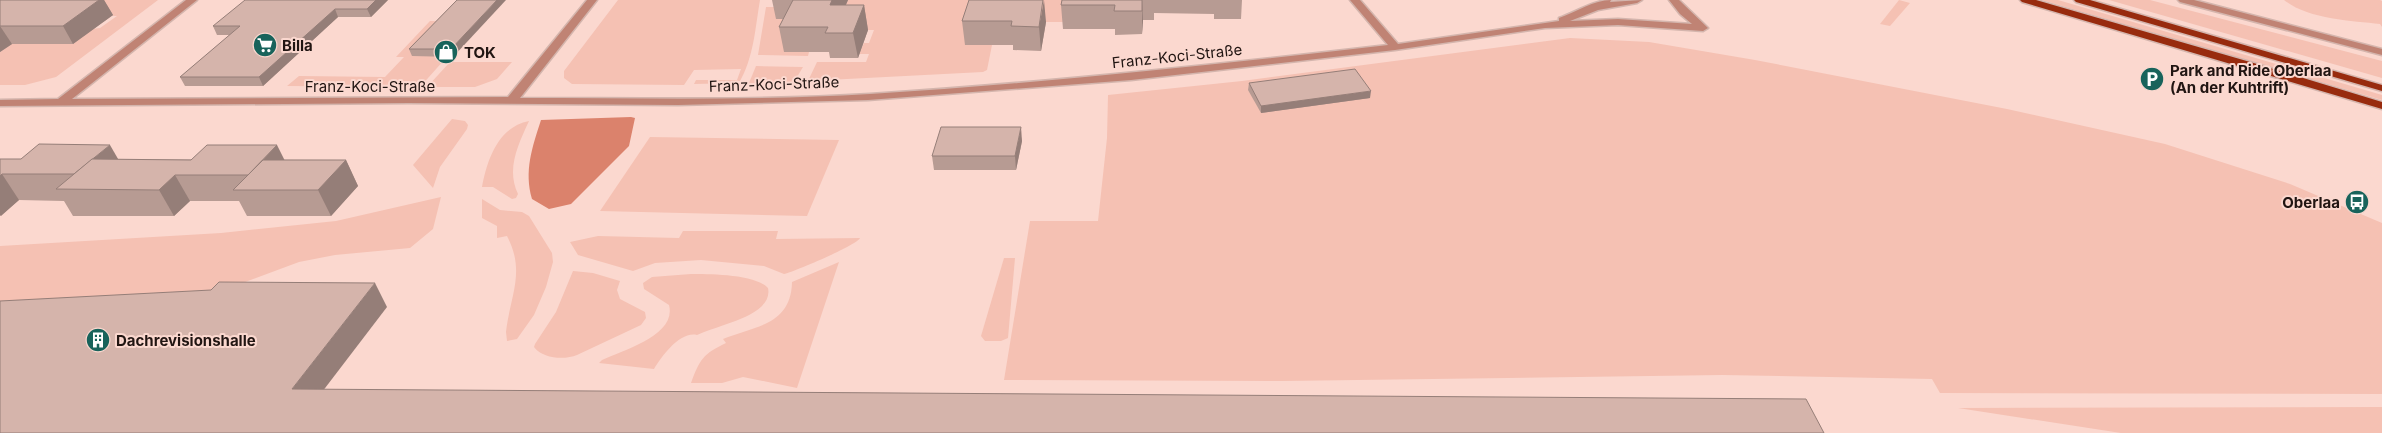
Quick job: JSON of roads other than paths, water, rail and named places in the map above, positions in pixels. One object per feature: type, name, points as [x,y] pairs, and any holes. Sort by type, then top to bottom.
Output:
[{"type":"main road","points":[[2025,0],[2244,63],[2382,106]]},
{"type":"main road","points":[[2079,0],[2382,88]]},
{"type":"street","points":[[60,102],[192,0]]},
{"type":"street","points":[[512,100],[592,0]]},
{"type":"street","points":[[1355,0],[1395,47]]},
{"type":"street","name":"Franz-Koci-Straße","points":[[1594,8],[1606,0]]},
{"type":"street","name":"Franz-Koci-Straße","points":[[1545,25],[1594,8],[1636,0]]},
{"type":"street","name":"Franz-Koci-Straße","points":[[0,103],[512,100],[678,102],[868,97],[1140,76],[1395,47],[1545,25],[1618,22],[1703,28],[1684,12],[1674,0]]},
{"type":"street","points":[[2183,0],[2382,52]]},
{"type":"place","name":"Billa","points":[[265,45]]},
{"type":"place","name":"TOK","points":[[446,52]]},
{"type":"place","name":"Park and Ride Oberlaa (An der Kuhtrift)","points":[[2152,79]]},
{"type":"place","name":"Oberlaa","points":[[2357,202]]},
{"type":"place","name":"Dachrevisionshalle","points":[[98,340]]}]
